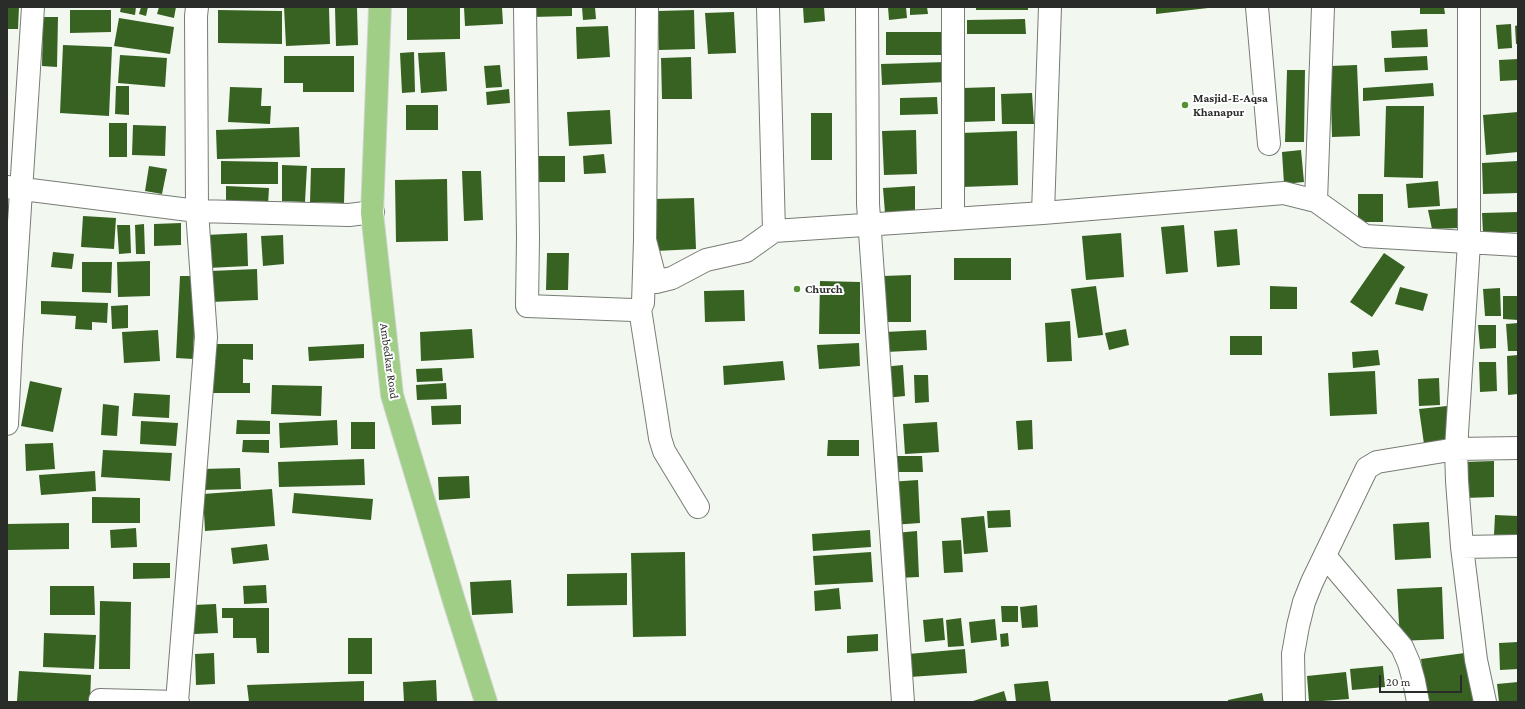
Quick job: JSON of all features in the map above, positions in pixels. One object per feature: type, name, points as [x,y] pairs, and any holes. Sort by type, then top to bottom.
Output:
[{"type":"main road","name":"Ambedkar Road","points":[[380,7],[373,223],[392,395],[486,702]]},
{"type":"street","points":[[7,424],[14,189],[33,7]]},
{"type":"street","points":[[100,701],[177,702],[206,337],[197,211],[197,7]]},
{"type":"street","points":[[525,7],[527,306],[640,309]]},
{"type":"street","points":[[647,7],[645,240],[643,303],[640,309],[660,438],[664,451],[698,507]]},
{"type":"street","points":[[768,7],[774,231]]},
{"type":"street","points":[[867,7],[869,225],[903,702]]},
{"type":"street","points":[[953,7],[953,219]]},
{"type":"street","points":[[1043,212],[1050,7]]},
{"type":"street","points":[[1257,7],[1269,144]]},
{"type":"street","points":[[1316,201],[1323,7]]},
{"type":"street","points":[[1469,7],[1469,243],[1456,449],[1462,547],[1476,660],[1485,702]]},
{"type":"street","points":[[14,189],[197,211],[349,215],[373,212]]},
{"type":"street","points":[[645,240],[656,282],[672,278],[706,260],[746,252],[774,231],[953,219],[1284,193],[1316,201],[1365,236],[1518,245]]},
{"type":"street","points":[[1294,702],[1293,654],[1304,602],[1312,582],[1326,556],[1367,468],[1377,462],[1456,449],[1518,448]]},
{"type":"street","points":[[1462,547],[1518,546]]},
{"type":"street","points":[[1326,556],[1402,647],[1409,663],[1418,702]]},
{"type":"building","points":[[7,7],[19,7],[18,29],[7,29]]},
{"type":"building","points":[[121,7],[136,7],[135,15],[120,12]]},
{"type":"building","points":[[141,7],[148,7],[146,16],[139,14]]},
{"type":"building","points":[[159,7],[176,7],[174,18],[157,14]]},
{"type":"building","points":[[284,7],[329,7],[330,44],[286,46]]},
{"type":"building","points":[[357,7],[358,45],[336,46],[335,8]]},
{"type":"building","points":[[407,7],[460,7],[460,39],[407,40]]},
{"type":"building","points":[[464,7],[502,7],[503,24],[465,26]]},
{"type":"building","points":[[532,7],[572,7],[572,16],[532,17]]},
{"type":"building","points":[[582,7],[595,7],[596,19],[583,20]]},
{"type":"building","points":[[803,7],[824,7],[825,21],[804,23]]},
{"type":"building","points":[[888,7],[906,7],[907,18],[889,20]]},
{"type":"building","points":[[910,7],[927,7],[928,14],[910,15]]},
{"type":"building","points":[[976,7],[1028,7],[1028,10],[976,10]]},
{"type":"building","points":[[1156,7],[1208,7],[1208,8],[1156,14]]},
{"type":"building","points":[[1420,7],[1444,7],[1445,14],[1420,14]]},
{"type":"building","points":[[70,10],[111,10],[111,32],[70,33]]},
{"type":"building","points":[[218,10],[282,11],[282,44],[218,43]]},
{"type":"building","points":[[694,10],[695,49],[659,50],[658,11]]},
{"type":"building","points":[[734,12],[736,53],[708,54],[705,13]]},
{"type":"building","points":[[43,17],[58,17],[57,67],[42,66]]},
{"type":"building","points":[[119,18],[174,27],[170,54],[114,46]]},
{"type":"building","points":[[1025,19],[1026,34],[967,34],[967,20]]},
{"type":"building","points":[[1511,24],[1512,48],[1498,49],[1496,25]]},
{"type":"building","points":[[1518,25],[1518,44],[1516,44],[1515,26]]},
{"type":"building","points":[[608,26],[610,57],[577,59],[576,27]]},
{"type":"building","points":[[1427,29],[1428,47],[1392,48],[1391,31]]},
{"type":"building","points":[[886,32],[948,32],[948,55],[886,55]]},
{"type":"building","points":[[63,45],[112,47],[109,116],[60,113]]},
{"type":"building","points":[[414,52],[415,92],[402,93],[400,53]]},
{"type":"building","points":[[445,52],[447,91],[421,93],[418,53]]},
{"type":"building","points":[[120,55],[167,58],[165,87],[118,83]]},
{"type":"building","points":[[284,56],[354,56],[354,92],[303,92],[303,83],[284,83]]},
{"type":"building","points":[[1427,56],[1428,70],[1385,72],[1384,58]]},
{"type":"building","points":[[691,57],[692,99],[662,99],[661,58]]},
{"type":"building","points":[[1518,59],[1518,80],[1500,81],[1499,60]]},
{"type":"building","points":[[946,62],[947,82],[882,85],[881,64]]},
{"type":"building","points":[[500,65],[502,87],[486,88],[484,66]]},
{"type":"building","points":[[1357,65],[1360,136],[1332,137],[1330,66]]},
{"type":"building","points":[[1287,70],[1305,70],[1304,142],[1285,142]]},
{"type":"building","points":[[1433,83],[1434,96],[1363,101],[1363,88]]},
{"type":"building","points":[[116,86],[129,86],[129,115],[115,114]]},
{"type":"building","points":[[230,87],[262,88],[261,106],[271,106],[270,124],[228,122]]},
{"type":"building","points":[[995,87],[995,121],[964,122],[963,88]]},
{"type":"building","points":[[509,89],[510,103],[487,105],[486,92]]},
{"type":"building","points":[[1032,93],[1034,124],[1002,124],[1001,94]]},
{"type":"building","points":[[937,97],[938,114],[900,115],[900,98]]},
{"type":"building","points":[[406,105],[438,105],[438,130],[406,130]]},
{"type":"building","points":[[1386,106],[1424,106],[1423,178],[1384,177]]},
{"type":"building","points":[[610,110],[612,144],[569,146],[567,112]]},
{"type":"building","points":[[1518,112],[1518,152],[1486,155],[1483,115]]},
{"type":"building","points":[[811,113],[832,113],[832,160],[811,160]]},
{"type":"building","points":[[109,123],[127,123],[127,157],[109,157]]},
{"type":"building","points":[[133,125],[166,126],[165,156],[132,155]]},
{"type":"building","points":[[299,127],[300,157],[217,159],[216,130]]},
{"type":"building","points":[[916,130],[917,174],[884,175],[882,131]]},
{"type":"building","points":[[1017,131],[1018,185],[962,187],[961,133]]},
{"type":"building","points":[[1301,150],[1304,182],[1284,184],[1282,152]]},
{"type":"building","points":[[604,154],[606,173],[584,174],[583,156]]},
{"type":"building","points":[[532,156],[565,156],[565,182],[531,182]]},
{"type":"building","points":[[221,161],[278,162],[278,184],[221,184]]},
{"type":"building","points":[[1518,161],[1518,193],[1483,194],[1482,163]]},
{"type":"building","points":[[282,165],[307,166],[305,202],[282,201]]},
{"type":"building","points":[[149,166],[167,169],[162,194],[145,191]]},
{"type":"building","points":[[311,168],[345,168],[344,203],[310,202]]},
{"type":"building","points":[[462,171],[481,171],[483,220],[464,221]]},
{"type":"building","points":[[447,179],[448,241],[396,242],[395,180]]},
{"type":"building","points":[[1438,181],[1440,206],[1408,208],[1406,184]]},
{"type":"building","points":[[226,186],[269,188],[268,205],[226,204]]},
{"type":"building","points":[[915,186],[915,214],[885,213],[883,188]]},
{"type":"building","points":[[1358,194],[1383,194],[1383,222],[1358,222]]},
{"type":"building","points":[[694,198],[696,249],[656,251],[654,199]]},
{"type":"building","points":[[1459,208],[1459,228],[1432,229],[1428,210]]},
{"type":"building","points":[[1518,212],[1518,232],[1483,233],[1482,213]]},
{"type":"building","points":[[83,216],[116,218],[114,249],[81,247]]},
{"type":"building","points":[[181,223],[181,245],[154,246],[154,224]]},
{"type":"building","points":[[144,224],[145,254],[136,254],[135,225]]},
{"type":"building","points":[[117,225],[130,225],[131,253],[119,254]]},
{"type":"building","points":[[1184,225],[1188,272],[1166,274],[1161,227]]},
{"type":"building","points":[[1237,229],[1240,265],[1217,267],[1214,231]]},
{"type":"building","points":[[247,233],[248,266],[208,268],[206,235]]},
{"type":"building","points":[[1121,233],[1124,277],[1086,280],[1082,236]]},
{"type":"building","points":[[283,235],[284,264],[263,266],[261,236]]},
{"type":"building","points":[[53,252],[74,254],[72,269],[51,267]]},
{"type":"building","points":[[547,253],[569,253],[568,290],[546,290]]},
{"type":"building","points":[[1384,253],[1405,267],[1372,317],[1350,302]]},
{"type":"building","points":[[954,258],[1011,258],[1011,280],[954,280]]},
{"type":"building","points":[[150,261],[150,296],[118,297],[117,262]]},
{"type":"building","points":[[82,262],[112,262],[111,293],[82,292]]},
{"type":"building","points":[[257,269],[258,300],[211,302],[210,271]]},
{"type":"building","points":[[911,275],[911,322],[883,322],[883,276]]},
{"type":"building","points":[[180,276],[196,276],[193,359],[176,358]]},
{"type":"building","points":[[820,281],[860,282],[860,334],[819,334]]},
{"type":"building","points":[[1096,286],[1103,335],[1078,338],[1071,289]]},
{"type":"building","points":[[1270,286],[1297,287],[1297,309],[1270,309]]},
{"type":"building","points":[[1400,287],[1428,294],[1423,311],[1395,304]]},
{"type":"building","points":[[1500,288],[1501,316],[1485,316],[1483,289]]},
{"type":"building","points":[[744,290],[745,321],[705,322],[704,291]]},
{"type":"building","points":[[1503,296],[1518,296],[1518,320],[1503,319]]},
{"type":"building","points":[[41,301],[108,303],[107,323],[92,322],[92,330],[75,329],[76,316],[41,314]]},
{"type":"building","points":[[128,305],[128,328],[112,329],[111,306]]},
{"type":"building","points":[[1070,321],[1072,361],[1047,362],[1045,323]]},
{"type":"building","points":[[1518,323],[1518,351],[1508,351],[1506,324]]},
{"type":"building","points":[[1478,325],[1496,325],[1496,348],[1480,349]]},
{"type":"building","points":[[472,329],[474,358],[421,361],[420,332]]},
{"type":"building","points":[[1126,329],[1129,345],[1109,350],[1105,333]]},
{"type":"building","points":[[158,330],[160,361],[124,363],[122,332]]},
{"type":"building","points":[[926,330],[927,350],[886,352],[885,332]]},
{"type":"building","points":[[1230,336],[1262,336],[1262,355],[1230,355]]},
{"type":"building","points":[[859,343],[860,366],[819,369],[817,345]]},
{"type":"building","points":[[207,344],[253,344],[253,360],[243,359],[243,383],[250,383],[250,393],[207,393]]},
{"type":"building","points":[[364,344],[364,358],[309,361],[308,347]]},
{"type":"building","points":[[1378,350],[1380,365],[1353,368],[1352,352]]},
{"type":"building","points":[[1518,355],[1518,394],[1508,395],[1507,356]]},
{"type":"building","points":[[783,361],[785,380],[724,385],[723,366]]},
{"type":"building","points":[[1479,362],[1496,362],[1497,391],[1480,392]]},
{"type":"building","points":[[903,365],[905,396],[885,398],[883,367]]},
{"type":"building","points":[[442,368],[443,381],[417,382],[416,369]]},
{"type":"building","points":[[1375,371],[1377,414],[1330,416],[1328,373]]},
{"type":"building","points":[[914,375],[928,375],[929,402],[915,403]]},
{"type":"building","points":[[1439,378],[1440,405],[1419,406],[1418,379]]},
{"type":"building","points":[[30,381],[62,388],[53,432],[21,426]]},
{"type":"building","points":[[446,383],[447,399],[417,400],[416,385]]},
{"type":"building","points":[[272,385],[322,386],[321,416],[271,414]]},
{"type":"building","points":[[134,393],[170,395],[169,418],[132,416]]},
{"type":"building","points":[[103,404],[119,406],[117,436],[101,435]]},
{"type":"building","points":[[461,405],[461,424],[432,425],[431,406]]},
{"type":"building","points":[[1447,406],[1451,441],[1424,444],[1419,409]]},
{"type":"building","points":[[237,420],[270,421],[270,434],[236,434]]},
{"type":"building","points":[[337,420],[338,445],[280,448],[279,423]]},
{"type":"building","points":[[1032,420],[1033,449],[1018,450],[1016,421]]},
{"type":"building","points":[[141,421],[178,423],[176,446],[140,444]]},
{"type":"building","points":[[351,422],[375,422],[375,449],[351,449]]},
{"type":"building","points":[[937,422],[939,452],[905,454],[903,424]]},
{"type":"building","points":[[243,440],[269,440],[269,453],[242,452]]},
{"type":"building","points":[[828,440],[859,440],[859,456],[827,456]]},
{"type":"building","points":[[53,443],[55,469],[26,471],[25,444]]},
{"type":"building","points":[[103,450],[172,453],[170,481],[101,477]]},
{"type":"building","points":[[893,456],[922,456],[923,472],[893,472]]},
{"type":"building","points":[[364,459],[365,485],[279,487],[278,462]]},
{"type":"building","points":[[1494,461],[1494,497],[1464,498],[1463,462]]},
{"type":"building","points":[[240,468],[241,489],[202,490],[202,469]]},
{"type":"building","points":[[95,471],[96,491],[41,495],[39,475]]},
{"type":"building","points":[[469,476],[470,498],[439,500],[438,477]]},
{"type":"building","points":[[918,480],[920,523],[892,525],[889,482]]},
{"type":"building","points":[[272,489],[275,526],[205,531],[203,494]]},
{"type":"building","points":[[294,493],[373,499],[371,520],[292,513]]},
{"type":"building","points":[[92,497],[140,498],[140,523],[92,523]]},
{"type":"building","points":[[1010,510],[1011,527],[988,528],[987,511]]},
{"type":"building","points":[[1495,515],[1518,516],[1518,536],[1494,535]]},
{"type":"building","points":[[984,516],[988,552],[964,554],[961,518]]},
{"type":"building","points":[[1429,522],[1431,558],[1395,560],[1393,524]]},
{"type":"building","points":[[69,523],[69,549],[7,550],[7,524]]},
{"type":"building","points":[[136,528],[137,547],[111,548],[110,530]]},
{"type":"building","points":[[870,530],[871,547],[813,551],[812,534]]},
{"type":"building","points":[[917,531],[919,577],[897,578],[895,533]]},
{"type":"building","points":[[961,540],[963,572],[944,573],[942,541]]},
{"type":"building","points":[[267,544],[269,560],[233,564],[231,548]]},
{"type":"building","points":[[685,552],[686,636],[633,637],[631,553]]},
{"type":"building","points":[[871,552],[873,582],[815,585],[813,556]]},
{"type":"building","points":[[133,563],[170,563],[170,578],[133,579]]},
{"type":"building","points":[[627,573],[627,605],[567,606],[567,574]]},
{"type":"building","points":[[511,580],[513,613],[472,615],[470,582]]},
{"type":"building","points":[[266,585],[267,603],[244,604],[243,586]]},
{"type":"building","points":[[50,586],[94,586],[95,615],[50,615]]},
{"type":"building","points":[[1442,587],[1444,639],[1400,641],[1397,589]]},
{"type":"building","points":[[839,588],[841,609],[815,611],[814,591]]},
{"type":"building","points":[[100,601],[131,602],[130,669],[99,669]]},
{"type":"building","points":[[216,604],[218,633],[194,634],[193,605]]},
{"type":"building","points":[[1037,605],[1038,627],[1022,628],[1020,607]]},
{"type":"building","points":[[1001,606],[1018,606],[1018,622],[1002,622]]},
{"type":"building","points":[[222,608],[269,608],[269,653],[257,653],[256,638],[233,638],[233,618],[222,618]]},
{"type":"building","points":[[943,618],[945,640],[925,642],[923,620]]},
{"type":"building","points":[[961,618],[964,646],[948,647],[946,620]]},
{"type":"building","points":[[995,619],[997,640],[971,643],[969,622]]},
{"type":"building","points":[[44,633],[96,635],[94,669],[43,667]]},
{"type":"building","points":[[1008,633],[1009,646],[1001,647],[1000,634]]},
{"type":"building","points":[[878,634],[878,651],[847,653],[847,636]]},
{"type":"building","points":[[348,638],[372,638],[372,674],[348,674]]},
{"type":"building","points":[[1518,642],[1518,669],[1500,670],[1499,643]]},
{"type":"building","points":[[965,649],[967,673],[910,677],[908,654]]},
{"type":"building","points":[[1472,652],[1478,702],[1427,702],[1421,659]]},
{"type":"building","points":[[214,653],[215,684],[196,685],[195,654]]},
{"type":"building","points":[[1383,666],[1385,687],[1352,690],[1350,669]]},
{"type":"building","points":[[19,671],[91,675],[90,702],[17,701]]},
{"type":"building","points":[[1346,672],[1349,699],[1309,702],[1307,676]]},
{"type":"building","points":[[436,680],[437,702],[404,702],[403,682]]},
{"type":"building","points":[[364,681],[364,702],[249,702],[247,685]]},
{"type":"building","points":[[1048,681],[1051,702],[1016,702],[1014,684]]},
{"type":"building","points":[[1518,682],[1518,702],[1499,702],[1497,684]]},
{"type":"building","points":[[1004,691],[1007,702],[970,702]]},
{"type":"building","points":[[1262,693],[1264,702],[1228,702],[1228,700]]},
{"type":"place","name":"Masjid-E-Aqsa Khanapur","points":[[1185,105]]},
{"type":"place","name":"Church","points":[[797,289]]}]
